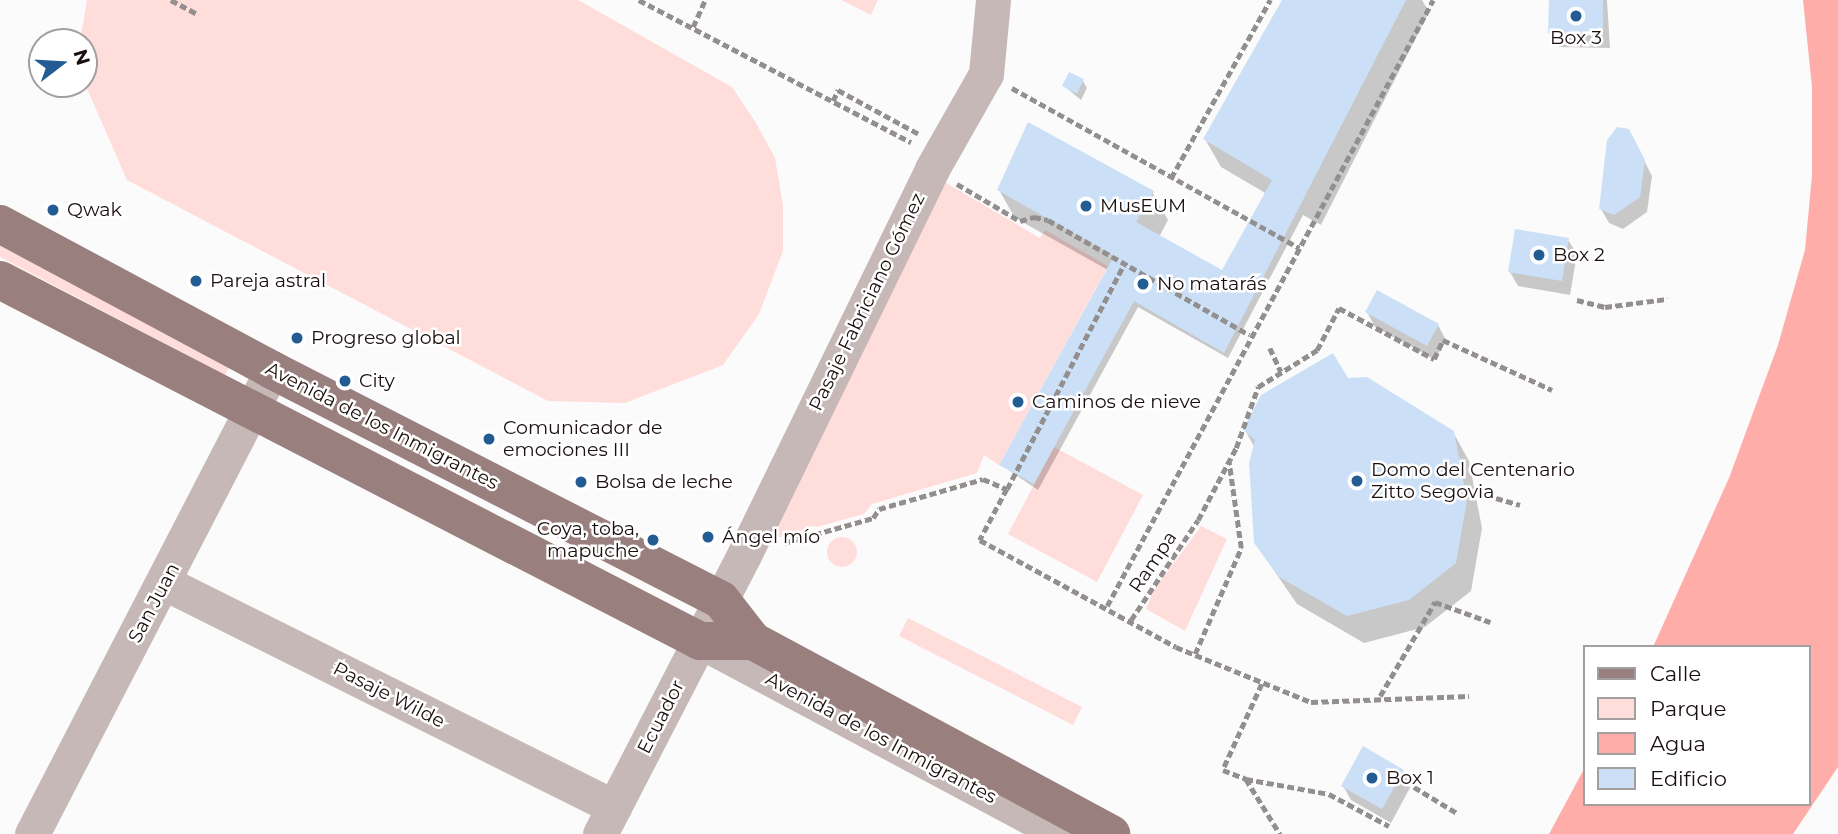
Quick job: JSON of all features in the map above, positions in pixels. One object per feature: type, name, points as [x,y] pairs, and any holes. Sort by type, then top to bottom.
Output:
[{"type":"main road","name":"Avenida de los Inmigrantes","points":[[0,223],[272,370],[721,600],[753,641],[1111,834]]},
{"type":"main road","name":"Avenida de los Inmigrantes","points":[[0,280],[700,642],[753,641]]},
{"type":"street","name":"Pasaje Fabriciano Gómez","points":[[721,600],[925,157],[986,74],[993,0]]},
{"type":"street","name":"San Juan","points":[[32,834],[165,583],[272,370]]},
{"type":"street","name":"Pasaje Wilde","points":[[165,583],[607,821]]},
{"type":"street","name":"Ecuador","points":[[607,821],[721,600]]},
{"type":"street","name":"Avenida de los Inmigrantes","points":[[700,642],[1062,834]]},
{"type":"path","points":[[171,0],[197,13]]},
{"type":"path","points":[[639,0],[833,101],[925,157],[1020,221],[1034,217],[1048,220],[1250,335]]},
{"type":"path","points":[[693,27],[705,0]]},
{"type":"path","points":[[1171,178],[1270,0]]},
{"type":"path","points":[[1107,606],[1250,335],[1433,0]]},
{"type":"path","points":[[986,74],[1299,248]]},
{"type":"path","points":[[833,101],[838,90],[907,127]]},
{"type":"path","points":[[1124,264],[980,540],[1195,654],[1262,684],[1311,702],[1379,697],[1468,696]]},
{"type":"path","points":[[1577,300],[1605,307],[1667,299]]},
{"type":"path","name":"Rampa","points":[[1131,620],[1198,520],[1228,462],[1258,387],[1317,350],[1339,308],[1434,359],[1443,340],[1552,390]]},
{"type":"path","points":[[1269,348],[1281,373]]},
{"type":"path","points":[[1195,654],[1241,548],[1228,462]]},
{"type":"path","points":[[744,555],[873,518],[879,509],[983,479],[1007,489]]},
{"type":"path","points":[[1496,498],[1520,505]]},
{"type":"path","points":[[1379,697],[1436,602],[1490,622]]},
{"type":"path","points":[[1262,684],[1223,770],[1246,779],[1329,794],[1389,826]]},
{"type":"path","points":[[1246,779],[1280,834]]},
{"type":"path","points":[[1414,787],[1457,813]]},
{"type":"green space","points":[[87,0],[578,0],[732,87],[775,158],[783,205],[783,251],[759,314],[723,365],[625,403],[548,401],[127,180],[91,98],[98,98],[98,28],[82,28]]},
{"type":"green space","points":[[841,0],[878,0],[871,15]]},
{"type":"green space","points":[[941,180],[1040,238],[1045,230],[1108,266],[999,465],[984,455],[977,473],[872,504],[864,514],[762,542]]},
{"type":"green space","points":[[0,243],[231,364],[225,375],[0,257]]},
{"type":"green space","points":[[1054,447],[1143,495],[1097,582],[1008,534]]},
{"type":"green space","points":[[1201,526],[1227,539],[1185,631],[1146,609],[1154,590]]},
{"type":"green space","points":[[842,537],[853,541],[857,552],[853,563],[842,567],[831,563],[827,552],[831,541]]},
{"type":"green space","points":[[908,618],[1082,707],[1073,725],[899,636]]},
{"type":"water","points":[[1803,0],[1838,0],[1838,767],[1793,834],[1549,834],[1582,773],[1582,806],[1810,806],[1810,645],[1654,645],[1729,478],[1778,345],[1805,250],[1812,175],[1812,87]]},
{"type":"building","points":[[1282,0],[1406,0],[1224,353],[1134,301],[1034,484],[999,465],[1114,256],[997,190],[1028,122],[1154,191],[1136,222],[1222,270],[1272,180],[1203,139]]},
{"type":"building","name":"Box 3","points":[[1549,0],[1603,0],[1603,33],[1548,33]]},
{"type":"building","points":[[1069,72],[1084,79],[1077,94],[1062,86]]},
{"type":"building","points":[[1617,127],[1629,129],[1645,160],[1640,197],[1614,215],[1599,209],[1607,140]]},
{"type":"building","name":"Box 2","points":[[1515,229],[1569,238],[1562,281],[1508,272]]},
{"type":"building","points":[[1377,290],[1439,324],[1427,346],[1365,312]]},
{"type":"building","name":"Domo del Centenario Zitto Segovia","points":[[1333,353],[1348,378],[1367,377],[1454,431],[1467,500],[1456,563],[1409,600],[1347,616],[1279,577],[1254,543],[1249,463],[1255,440],[1243,430],[1261,395]]},
{"type":"building","name":"Box 1","points":[[1363,746],[1404,770],[1382,809],[1341,786]]},
{"type":"place","name":"Box 3","points":[[1576,16]]},
{"type":"place","name":"MusEUM","points":[[1086,206]]},
{"type":"place","name":"Qwak","points":[[53,210]]},
{"type":"place","name":"Box 2","points":[[1539,255]]},
{"type":"place","name":"Pareja astral","points":[[196,281]]},
{"type":"place","name":"No matarás","points":[[1143,284]]},
{"type":"place","name":"Progreso global","points":[[297,338]]},
{"type":"place","name":"City","points":[[345,381]]},
{"type":"place","name":"Caminos de nieve","points":[[1018,402]]},
{"type":"place","name":"Comunicador de emociones III","points":[[489,439]]},
{"type":"place","name":"Domo del Centenario Zitto Segovia","points":[[1357,481]]},
{"type":"place","name":"Bolsa de leche","points":[[581,482]]},
{"type":"place","name":"Ángel mío","points":[[708,537]]},
{"type":"place","name":"Coya, toba, mapuche","points":[[653,540]]},
{"type":"place","name":"Box 1","points":[[1372,778]]}]
